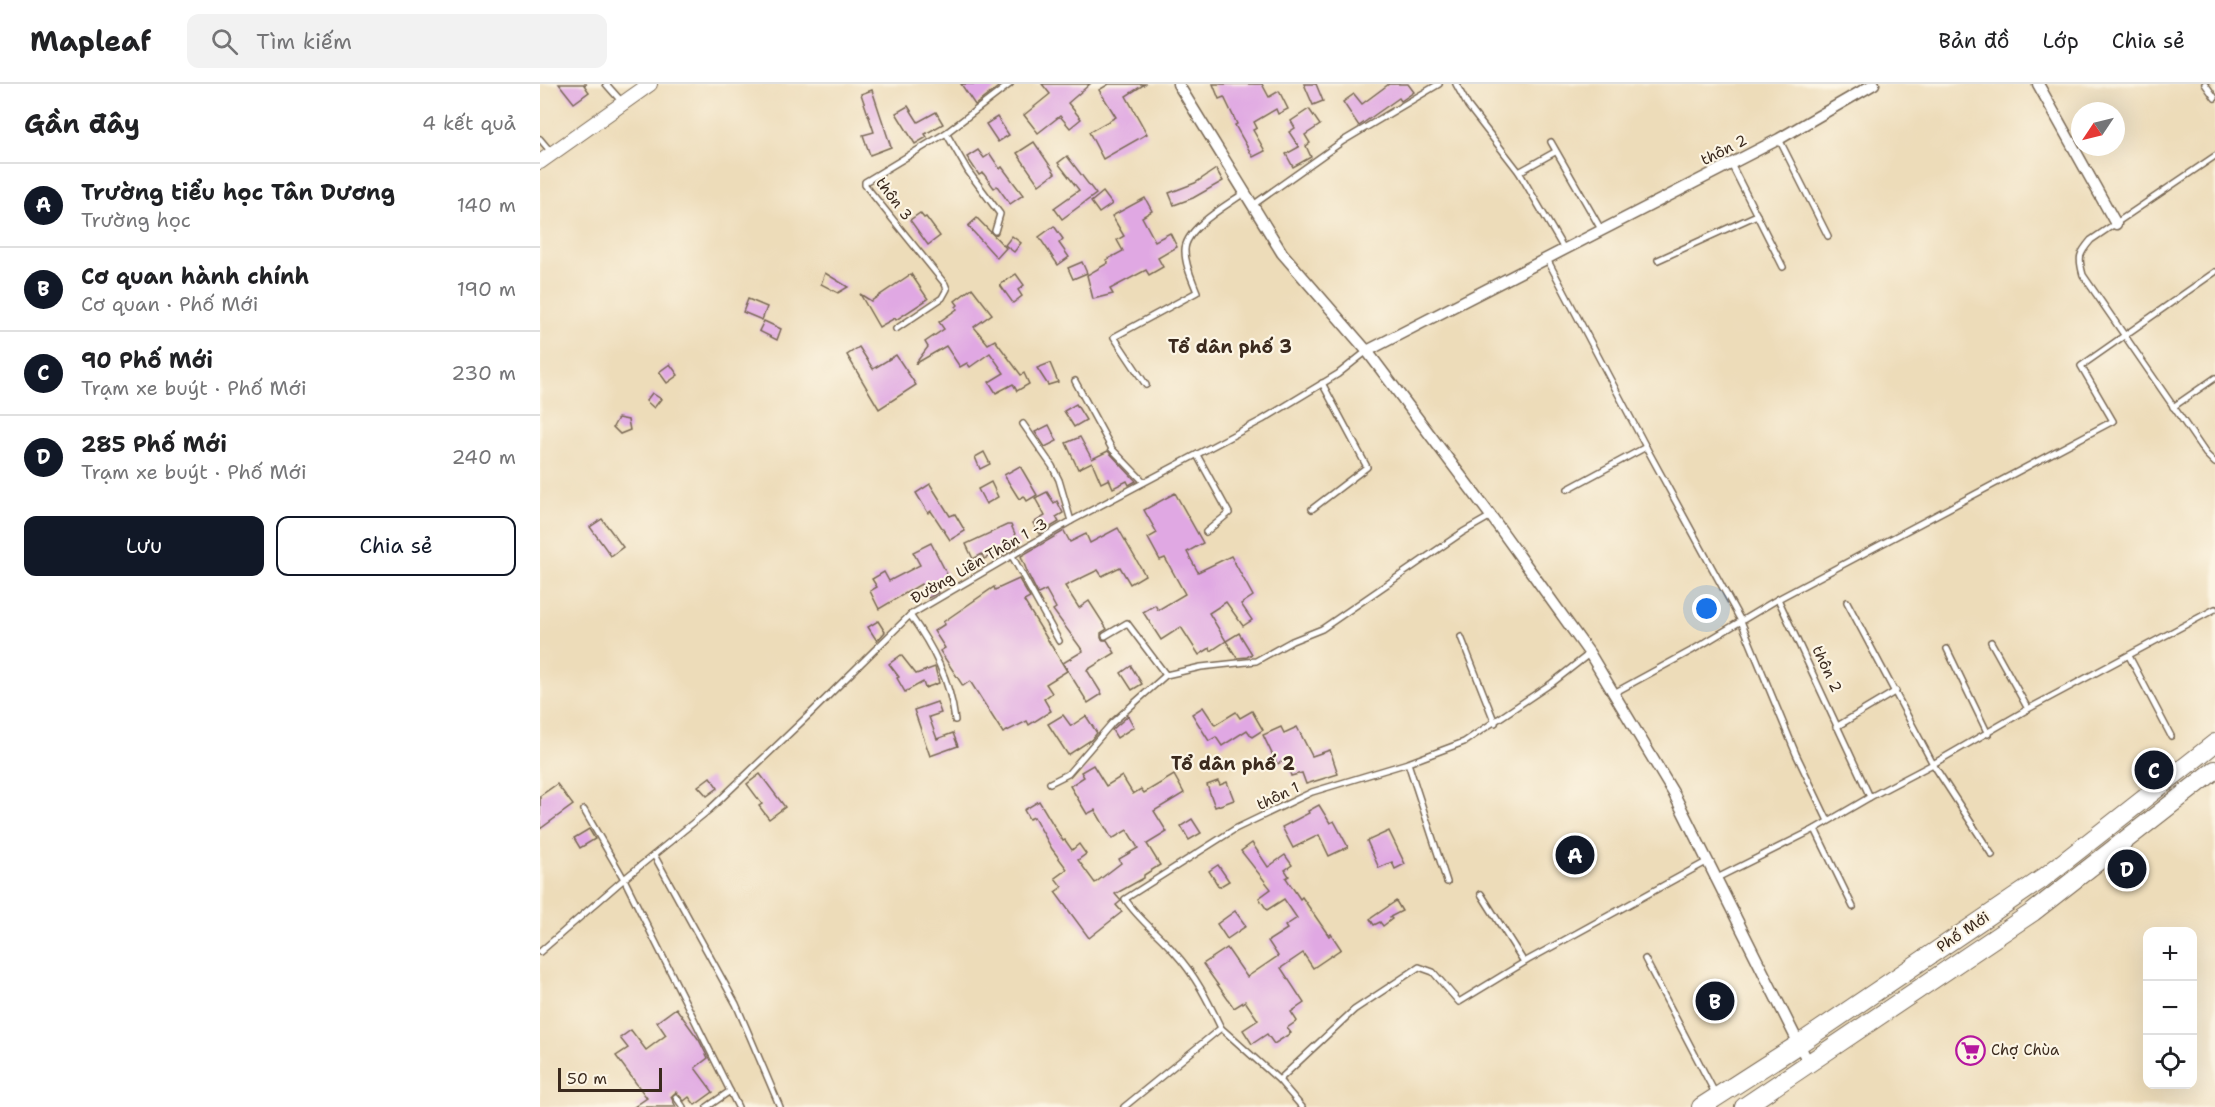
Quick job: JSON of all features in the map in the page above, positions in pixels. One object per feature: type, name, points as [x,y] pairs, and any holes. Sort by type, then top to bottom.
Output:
[{"type":"main road","name":"Phố Mới","points":[[1701,1107],[1718,1099],[2042,879],[2215,743]]},
{"type":"main road","name":"Phố Mới","points":[[1743,1107],[2033,912],[2215,770]]},
{"type":"street","points":[[1178,84],[1282,253],[1367,351],[1491,516],[1590,654],[1674,795],[1809,1064]]},
{"type":"street","points":[[2038,84],[2116,224]]},
{"type":"street","name":"thôn 2","points":[[1367,351],[1779,139],[1871,85]]},
{"type":"street","points":[[540,162],[644,86]]},
{"type":"lane","points":[[606,84],[623,103]]},
{"type":"lane","name":"thôn 3","points":[[896,329],[942,298],[947,290],[945,284],[865,182],[946,133],[1010,84]]},
{"type":"lane","points":[[1252,206],[1343,141],[1439,84]]},
{"type":"lane","points":[[1455,84],[1468,106],[1519,172],[1564,249]]},
{"type":"lane","points":[[2205,84],[2215,98]]},
{"type":"lane","points":[[946,133],[968,171],[1000,214],[995,231]]},
{"type":"lane","points":[[540,139],[553,153]]},
{"type":"lane","points":[[1779,139],[1828,236]]},
{"type":"lane","points":[[1551,142],[1602,231]]},
{"type":"lane","points":[[1519,172],[1555,152]]},
{"type":"lane","points":[[2215,156],[2091,240],[2080,253],[2083,275],[2173,407],[2206,454],[2215,463]]},
{"type":"lane","points":[[1731,164],[1783,267]]},
{"type":"lane","points":[[1146,385],[1114,337],[1197,292],[1187,262],[1186,240],[1195,229],[1244,193]]},
{"type":"lane","points":[[1658,260],[1757,215]]},
{"type":"lane","points":[[1547,259],[1741,621],[1796,754],[1828,821]]},
{"type":"lane","points":[[1614,693],[1691,651],[1778,599],[2113,421],[2081,366],[2215,272]]},
{"type":"lane","name":"Đường Liên Thôn 1 -3","points":[[540,952],[624,879],[709,810],[910,615],[1071,520],[1262,420],[1338,374],[1367,351]]},
{"type":"lane","points":[[2173,407],[2215,378]]},
{"type":"lane","points":[[1075,381],[1112,449],[1144,482]]},
{"type":"lane","points":[[1312,509],[1367,467],[1322,383]]},
{"type":"lane","points":[[1023,424],[1052,466],[1059,480],[1071,520]]},
{"type":"lane","points":[[1568,489],[1646,447]]},
{"type":"lane","points":[[1197,455],[1228,513],[1206,532]]},
{"type":"lane","points":[[1050,783],[1068,774],[1112,723],[1166,675],[1201,667],[1256,661],[1292,641],[1322,629],[1463,532],[1491,516]]},
{"type":"lane","points":[[1012,556],[1059,641]]},
{"type":"lane","name":"thôn 2","points":[[1778,599],[1870,796]]},
{"type":"lane","points":[[1847,602],[1933,764],[1992,855]]},
{"type":"lane","points":[[1715,879],[1815,829],[1870,796],[1988,734],[2028,709],[2215,609]]},
{"type":"lane","points":[[910,615],[930,644],[943,671],[953,701],[955,720]]},
{"type":"lane","points":[[1105,636],[1126,623],[1166,675]]},
{"type":"lane","points":[[1461,637],[1495,723]]},
{"type":"lane","points":[[1991,642],[2028,709]]},
{"type":"lane","points":[[1947,649],[1988,734]]},
{"type":"lane","name":"thôn 1","points":[[1302,1107],[1279,1080],[1221,1028],[1203,990],[1176,953],[1137,916],[1125,898],[1245,825],[1312,792],[1408,763],[1464,742],[1495,723],[1590,654]]},
{"type":"lane","points":[[2129,656],[2171,736]]},
{"type":"lane","points":[[1836,727],[1896,692]]},
{"type":"lane","points":[[1408,763],[1447,882]]},
{"type":"lane","points":[[584,810],[624,879],[738,1107]]},
{"type":"lane","points":[[1815,829],[1853,907]]},
{"type":"lane","points":[[654,855],[736,1004],[780,1107]]},
{"type":"lane","points":[[1279,1080],[1354,1010],[1419,967],[1433,972],[1459,1002],[1707,861]]},
{"type":"lane","points":[[1481,894],[1524,963]]},
{"type":"lane","points":[[1645,959],[1718,1099]]},
{"type":"lane","points":[[1124,1107],[1221,1028]]},
{"type":"lane","points":[[707,1107],[730,1091]]},
{"type":"lane","points":[[676,1097],[683,1107]]},
{"type":"building","points":[[559,84],[587,84],[584,85],[589,92],[574,103]]},
{"type":"building","points":[[961,84],[1002,84],[975,105]]},
{"type":"building","points":[[1042,84],[1090,84],[1068,103],[1081,119],[1070,128],[1060,116],[1038,133],[1024,115],[1050,94]]},
{"type":"building","points":[[1109,84],[1145,84],[1126,96],[1147,134],[1103,159],[1089,132],[1116,117],[1099,90]]},
{"type":"building","points":[[1213,84],[1262,84],[1269,97],[1279,91],[1288,109],[1278,114],[1276,109],[1254,122],[1257,128],[1253,130],[1265,151],[1253,157],[1235,125],[1237,124],[1224,97],[1219,99]]},
{"type":"building","points":[[1304,84],[1316,84],[1323,101],[1313,105]]},
{"type":"building","points":[[1389,84],[1408,84],[1414,92],[1401,101],[1399,98],[1359,126],[1343,102],[1354,94],[1362,104]]},
{"type":"building","points":[[872,90],[891,147],[870,155],[863,135],[874,132],[861,94]]},
{"type":"building","points":[[908,106],[918,122],[936,112],[943,124],[925,134],[927,137],[915,144],[896,113]]},
{"type":"building","points":[[1309,109],[1320,125],[1305,135],[1310,143],[1306,146],[1311,157],[1293,167],[1286,154],[1299,147],[1289,132],[1295,128],[1291,121]]},
{"type":"building","points":[[997,117],[1009,135],[998,142],[986,124]]},
{"type":"building","points":[[1034,142],[1055,173],[1039,185],[1017,153]]},
{"type":"building","points":[[978,150],[984,158],[990,154],[1023,195],[1010,204],[997,186],[994,188],[983,173],[979,175],[967,157]]},
{"type":"building","points":[[1067,156],[1096,194],[1062,219],[1054,208],[1079,190],[1058,163]]},
{"type":"building","points":[[1216,169],[1223,181],[1193,198],[1174,205],[1169,193],[1195,183]]},
{"type":"building","points":[[1103,192],[1112,204],[1099,213],[1091,202]]},
{"type":"building","points":[[1145,198],[1152,211],[1142,217],[1155,241],[1170,233],[1177,247],[1158,258],[1163,267],[1149,275],[1146,270],[1110,289],[1113,294],[1093,299],[1087,275],[1108,263],[1106,260],[1123,251],[1117,240],[1124,236],[1112,216]]},
{"type":"building","points":[[920,213],[924,218],[926,217],[940,236],[928,245],[910,220]]},
{"type":"building","points":[[977,218],[1006,248],[997,258],[968,226]]},
{"type":"building","points":[[1054,226],[1063,239],[1059,243],[1069,257],[1058,265],[1039,237]]},
{"type":"building","points":[[1012,236],[1021,243],[1014,252],[1005,245]]},
{"type":"building","points":[[1082,262],[1087,273],[1073,279],[1068,268]]},
{"type":"building","points":[[825,273],[848,287],[838,293],[821,284]]},
{"type":"building","points":[[911,274],[928,299],[896,320],[895,318],[879,327],[860,294],[871,301]]},
{"type":"building","points":[[1016,274],[1024,285],[1018,290],[1022,296],[1013,303],[1000,285]]},
{"type":"building","points":[[972,288],[992,314],[974,327],[988,344],[995,340],[1021,375],[1024,373],[1029,384],[1017,391],[1013,384],[996,393],[989,382],[1004,373],[990,353],[970,367],[967,363],[960,367],[946,346],[915,364],[928,347],[925,342],[944,329],[939,322],[957,309],[958,305],[955,301]]},
{"type":"building","points":[[748,299],[767,307],[762,320],[743,312]]},
{"type":"building","points":[[764,321],[781,329],[777,340],[759,331]]},
{"type":"building","points":[[859,347],[873,369],[896,355],[916,385],[879,409],[847,355]]},
{"type":"building","points":[[1050,363],[1058,382],[1048,385],[1037,368]]},
{"type":"building","points":[[670,364],[678,375],[667,383],[659,372]]},
{"type":"building","points":[[652,393],[661,399],[654,408],[646,401]]},
{"type":"building","points":[[1076,404],[1086,420],[1074,427],[1064,411]]},
{"type":"building","points":[[618,418],[628,420],[630,430],[620,434],[613,427]]},
{"type":"building","points":[[1049,425],[1057,441],[1045,447],[1035,432]]},
{"type":"building","points":[[1080,437],[1092,459],[1108,451],[1136,481],[1129,485],[1127,481],[1113,488],[1109,479],[1101,483],[1092,462],[1078,469],[1066,443]]},
{"type":"building","points":[[984,452],[990,464],[980,469],[975,457]]},
{"type":"building","points":[[1020,466],[1037,495],[1027,501],[1024,496],[1019,499],[1004,475]]},
{"type":"building","points":[[991,482],[998,497],[986,504],[978,489]]},
{"type":"building","points":[[930,484],[950,516],[955,514],[965,531],[950,540],[931,511],[928,513],[916,493]]},
{"type":"building","points":[[1047,492],[1054,503],[1057,501],[1063,513],[1056,517],[1059,522],[1039,534],[1033,523],[1045,516],[1035,498]]},
{"type":"building","points":[[1175,493],[1203,543],[1187,552],[1198,572],[1231,556],[1253,596],[1241,604],[1252,620],[1243,626],[1226,602],[1209,613],[1226,641],[1211,651],[1210,648],[1199,655],[1181,627],[1161,640],[1143,612],[1155,605],[1158,610],[1185,594],[1165,558],[1160,560],[1148,538],[1157,533],[1144,510]]},
{"type":"building","points":[[602,519],[623,547],[611,556],[590,527]]},
{"type":"building","points":[[1011,525],[1020,545],[1001,556],[999,552],[984,559],[982,554],[973,559],[966,544]]},
{"type":"building","points":[[1118,528],[1145,575],[1130,584],[1120,567],[1102,576],[1098,570],[1065,586],[1079,608],[1089,601],[1107,629],[1101,633],[1101,638],[1107,640],[1115,653],[1087,670],[1102,694],[1088,703],[1063,663],[1083,651],[1053,610],[1056,608],[1046,590],[1038,594],[1021,556],[1064,531],[1070,542],[1086,534],[1090,543]]},
{"type":"building","points":[[931,543],[950,580],[936,588],[938,593],[928,598],[921,584],[879,609],[870,591],[877,587],[872,579],[884,572],[889,581],[920,565],[913,552]]},
{"type":"building","points":[[1019,579],[1030,598],[1024,601],[1067,671],[1046,684],[1052,693],[1044,699],[1051,711],[1029,725],[1027,721],[1003,733],[970,681],[963,686],[940,651],[945,648],[934,631],[945,624],[943,622],[994,587],[995,590]]},
{"type":"building","points":[[878,621],[885,632],[877,641],[868,627]]},
{"type":"building","points":[[1239,633],[1252,654],[1247,657],[1237,658],[1226,641]]},
{"type":"building","points":[[901,655],[916,674],[935,667],[939,683],[925,688],[923,682],[905,692],[897,678],[899,677],[889,664]]},
{"type":"building","points":[[1131,666],[1142,684],[1132,690],[1121,673]]},
{"type":"building","points":[[937,702],[941,713],[929,717],[937,739],[953,733],[958,746],[930,756],[914,710]]},
{"type":"building","points":[[1203,707],[1215,725],[1236,712],[1240,718],[1252,711],[1263,730],[1252,737],[1247,730],[1222,746],[1216,737],[1209,741],[1192,714]]},
{"type":"building","points":[[1063,715],[1071,726],[1086,716],[1097,733],[1091,740],[1068,755],[1048,724]]},
{"type":"building","points":[[1128,716],[1134,727],[1117,738],[1112,730]]},
{"type":"building","points":[[1281,727],[1284,733],[1297,727],[1312,756],[1330,750],[1338,774],[1306,784],[1302,773],[1291,776],[1286,760],[1277,764],[1263,735]]},
{"type":"building","points":[[1093,765],[1106,786],[1122,776],[1133,794],[1141,789],[1144,793],[1174,775],[1184,793],[1154,811],[1167,832],[1147,844],[1160,865],[1144,875],[1144,878],[1115,894],[1121,901],[1116,905],[1122,912],[1089,938],[1055,892],[1062,887],[1055,878],[1067,869],[1052,849],[1034,817],[1029,819],[1024,810],[1039,801],[1063,841],[1065,840],[1072,850],[1079,844],[1086,854],[1078,860],[1095,883],[1121,863],[1119,859],[1138,848],[1127,830],[1112,839],[1095,810],[1087,814],[1070,786],[1084,777],[1081,772]]},
{"type":"building","points":[[760,774],[785,807],[769,819],[759,806],[762,804],[747,784]]},
{"type":"building","points":[[710,777],[718,788],[707,796],[698,786]]},
{"type":"building","points":[[1218,781],[1220,785],[1227,782],[1234,800],[1215,807],[1207,785]]},
{"type":"building","points":[[557,784],[573,805],[540,829],[540,796]]},
{"type":"building","points":[[1319,805],[1330,823],[1334,821],[1348,847],[1329,856],[1319,835],[1293,848],[1282,827]]},
{"type":"building","points":[[1192,819],[1201,833],[1189,840],[1181,826]]},
{"type":"building","points":[[589,829],[595,839],[580,848],[574,838]]},
{"type":"building","points":[[1389,831],[1405,864],[1395,869],[1392,862],[1379,868],[1367,841]]},
{"type":"building","points":[[1252,843],[1268,867],[1285,855],[1292,865],[1285,870],[1289,876],[1286,878],[1341,949],[1313,968],[1303,953],[1281,968],[1304,1003],[1291,1012],[1297,1021],[1287,1028],[1291,1033],[1274,1044],[1267,1034],[1252,1044],[1243,1030],[1258,1020],[1245,1001],[1234,1008],[1203,964],[1227,948],[1247,977],[1278,956],[1268,941],[1287,929],[1285,926],[1297,918],[1284,899],[1267,910],[1259,898],[1271,889],[1241,851]]},
{"type":"building","points":[[1218,865],[1229,881],[1219,887],[1209,871]]},
{"type":"building","points":[[1396,901],[1402,911],[1390,917],[1392,919],[1383,926],[1380,922],[1374,925],[1370,919]]},
{"type":"building","points":[[1235,911],[1246,926],[1227,939],[1217,924]]},
{"type":"building","points":[[676,1008],[699,1040],[708,1058],[695,1068],[713,1092],[695,1105],[689,1097],[684,1101],[676,1092],[671,1097],[676,1107],[634,1107],[647,1098],[616,1056],[628,1048],[620,1038],[631,1030],[646,1050],[666,1035],[657,1022]]},
{"type":"place","name":"90 Phố Mới","points":[[2154,770]]},
{"type":"place","name":"Trường tiểu học Tân Dương","points":[[1575,855]]},
{"type":"place","name":"285 Phố Mới","points":[[2127,869]]},
{"type":"place","name":"Cơ quan hành chính","points":[[1715,1001]]},
{"type":"place","name":"Chợ Chùa","points":[[1970,1050]]},
{"type":"district","name":"Tổ dân phố 3","points":[[1230,347]]},
{"type":"district","name":"Tổ dân phố 2","points":[[1233,764]]}]
